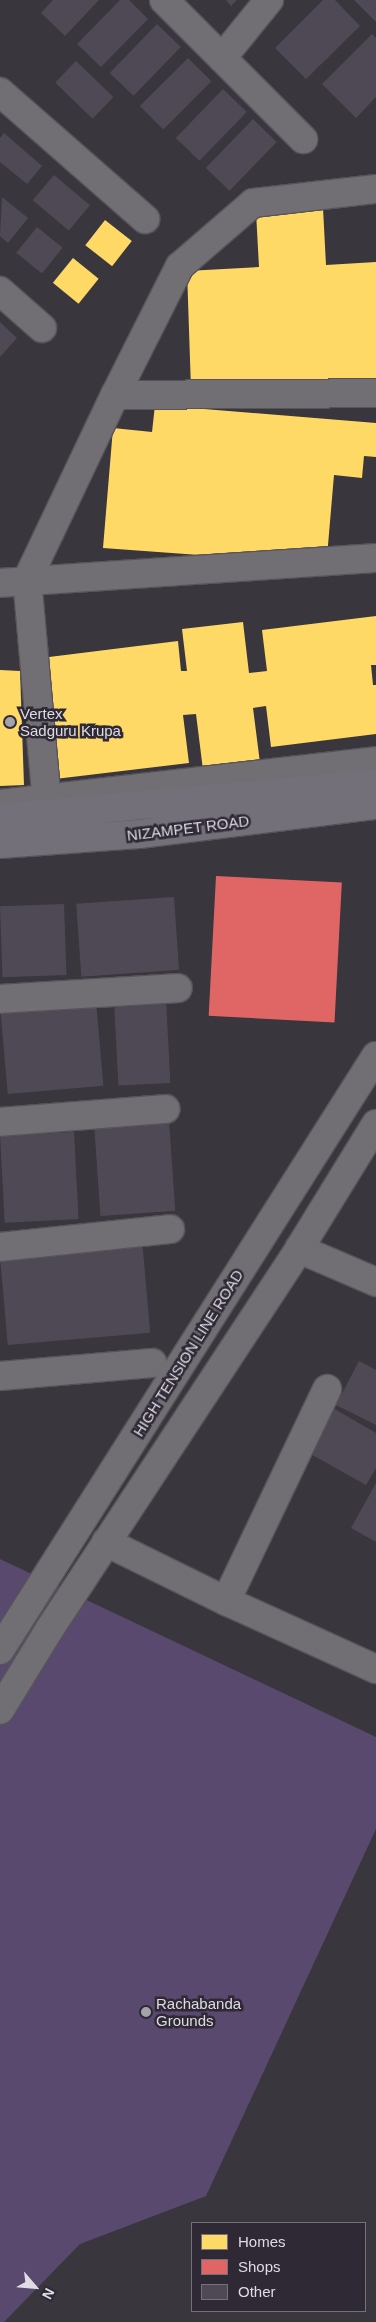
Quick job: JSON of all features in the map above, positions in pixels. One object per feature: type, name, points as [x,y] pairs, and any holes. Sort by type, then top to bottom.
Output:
[{"type":"main road","name":"NIZAMPET ROAD","points":[[0,818],[47,807],[376,784]]},
{"type":"main road","name":"NIZAMPET ROAD","points":[[0,844],[139,834],[376,805]]},
{"type":"street","points":[[164,0],[303,139]]},
{"type":"street","points":[[222,58],[269,0]]},
{"type":"street","points":[[0,92],[145,218]]},
{"type":"street","points":[[47,807],[28,580],[115,395],[180,266],[253,203],[376,189]]},
{"type":"street","points":[[0,291],[42,328]]},
{"type":"street","points":[[115,395],[376,393]]},
{"type":"street","points":[[0,583],[376,558]]},
{"type":"street","points":[[0,804],[47,807],[376,761]]},
{"type":"street","points":[[0,999],[178,988]]},
{"type":"street","name":"HIGH TENSION LINE ROAD","points":[[0,1650],[376,1056]]},
{"type":"street","points":[[0,1710],[106,1542],[299,1249],[376,1123],[346,1103]]},
{"type":"street","points":[[0,1122],[165,1109]]},
{"type":"street","points":[[0,1247],[170,1229]]},
{"type":"street","points":[[299,1249],[376,1282]]},
{"type":"street","points":[[0,1376],[152,1364]]},
{"type":"street","points":[[226,1601],[326,1389]]},
{"type":"street","points":[[106,1542],[226,1601],[376,1668]]},
{"type":"shaded area","name":"Rachabanda Grounds","points":[[0,1559],[376,1737],[376,1829],[206,2196],[80,2244],[4,2322],[0,2322]]},
{"type":"building: Homes","points":[[323,208],[326,265],[376,262],[376,382],[191,389],[187,271],[259,267],[256,212]]},
{"type":"building: Homes","points":[[105,220],[132,241],[112,266],[85,245]]},
{"type":"building: Homes","points":[[73,258],[99,279],[79,304],[53,283]]},
{"type":"building: Homes","points":[[155,405],[376,423],[376,457],[364,456],[362,478],[334,475],[327,557],[254,551],[254,559],[103,548],[113,428],[152,432]]},
{"type":"building: Homes","points":[[376,616],[376,665],[371,665],[373,685],[376,685],[376,734],[271,747],[266,706],[253,708],[260,763],[203,770],[196,714],[183,715],[189,763],[55,779],[41,658],[178,641],[181,671],[187,671],[182,629],[243,622],[249,673],[267,671],[262,630]]},
{"type":"building: Homes","name":"Vertex Sadguru Krupa","points":[[0,670],[20,671],[24,785],[0,786]]},
{"type":"building: Shops","points":[[216,876],[342,883],[335,1022],[209,1016]]},
{"type":"building: Other","points":[[53,0],[99,0],[65,36],[41,13]]},
{"type":"building: Other","points":[[120,0],[129,0],[148,19],[101,67],[77,44]]},
{"type":"building: Other","points":[[226,0],[237,0],[231,6]]},
{"type":"building: Other","points":[[323,0],[335,0],[360,26],[306,79],[275,48]]},
{"type":"building: Other","points":[[354,0],[376,0],[376,22]]},
{"type":"building: Other","points":[[157,24],[181,47],[134,96],[110,73]]},
{"type":"building: Other","points":[[372,34],[376,38],[376,97],[356,118],[322,84]]},
{"type":"building: Other","points":[[188,58],[211,81],[163,129],[140,106]]},
{"type":"building: Other","points":[[76,61],[113,97],[93,119],[55,83]]},
{"type":"building: Other","points":[[223,89],[247,112],[200,161],[176,138]]},
{"type":"building: Other","points":[[253,119],[277,142],[230,191],[206,168]]},
{"type":"building: Other","points":[[4,133],[42,166],[27,184],[0,162],[0,138]]},
{"type":"building: Other","points":[[54,175],[90,205],[69,230],[33,200]]},
{"type":"building: Other","points":[[2,197],[28,218],[8,243],[0,236]]},
{"type":"building: Other","points":[[37,227],[63,248],[42,273],[16,253]]},
{"type":"building: Other","points":[[0,322],[17,338],[0,357]]},
{"type":"building: Other","points":[[174,897],[179,970],[81,977],[76,904]]},
{"type":"building: Other","points":[[64,904],[66,975],[3,977],[0,906]]},
{"type":"building: Other","points":[[166,999],[170,1083],[118,1086],[114,1002]]},
{"type":"building: Other","points":[[96,1001],[103,1086],[8,1094],[0,1009]]},
{"type":"building: Other","points":[[169,1121],[175,1211],[100,1216],[94,1126]]},
{"type":"building: Other","points":[[74,1132],[79,1219],[5,1223],[0,1136]]},
{"type":"building: Other","points":[[142,1239],[150,1333],[8,1345],[0,1251]]},
{"type":"building: Other","points":[[359,1361],[376,1370],[376,1425],[336,1405]]},
{"type":"building: Other","points":[[331,1407],[376,1433],[376,1468],[366,1485],[307,1452]]},
{"type":"building: Other","points":[[376,1483],[376,1542],[351,1528]]},
{"type":"place","name":"Vertex Sadguru Krupa","points":[[10,722]]},
{"type":"place","name":"Rachabanda Grounds","points":[[146,2012]]}]
